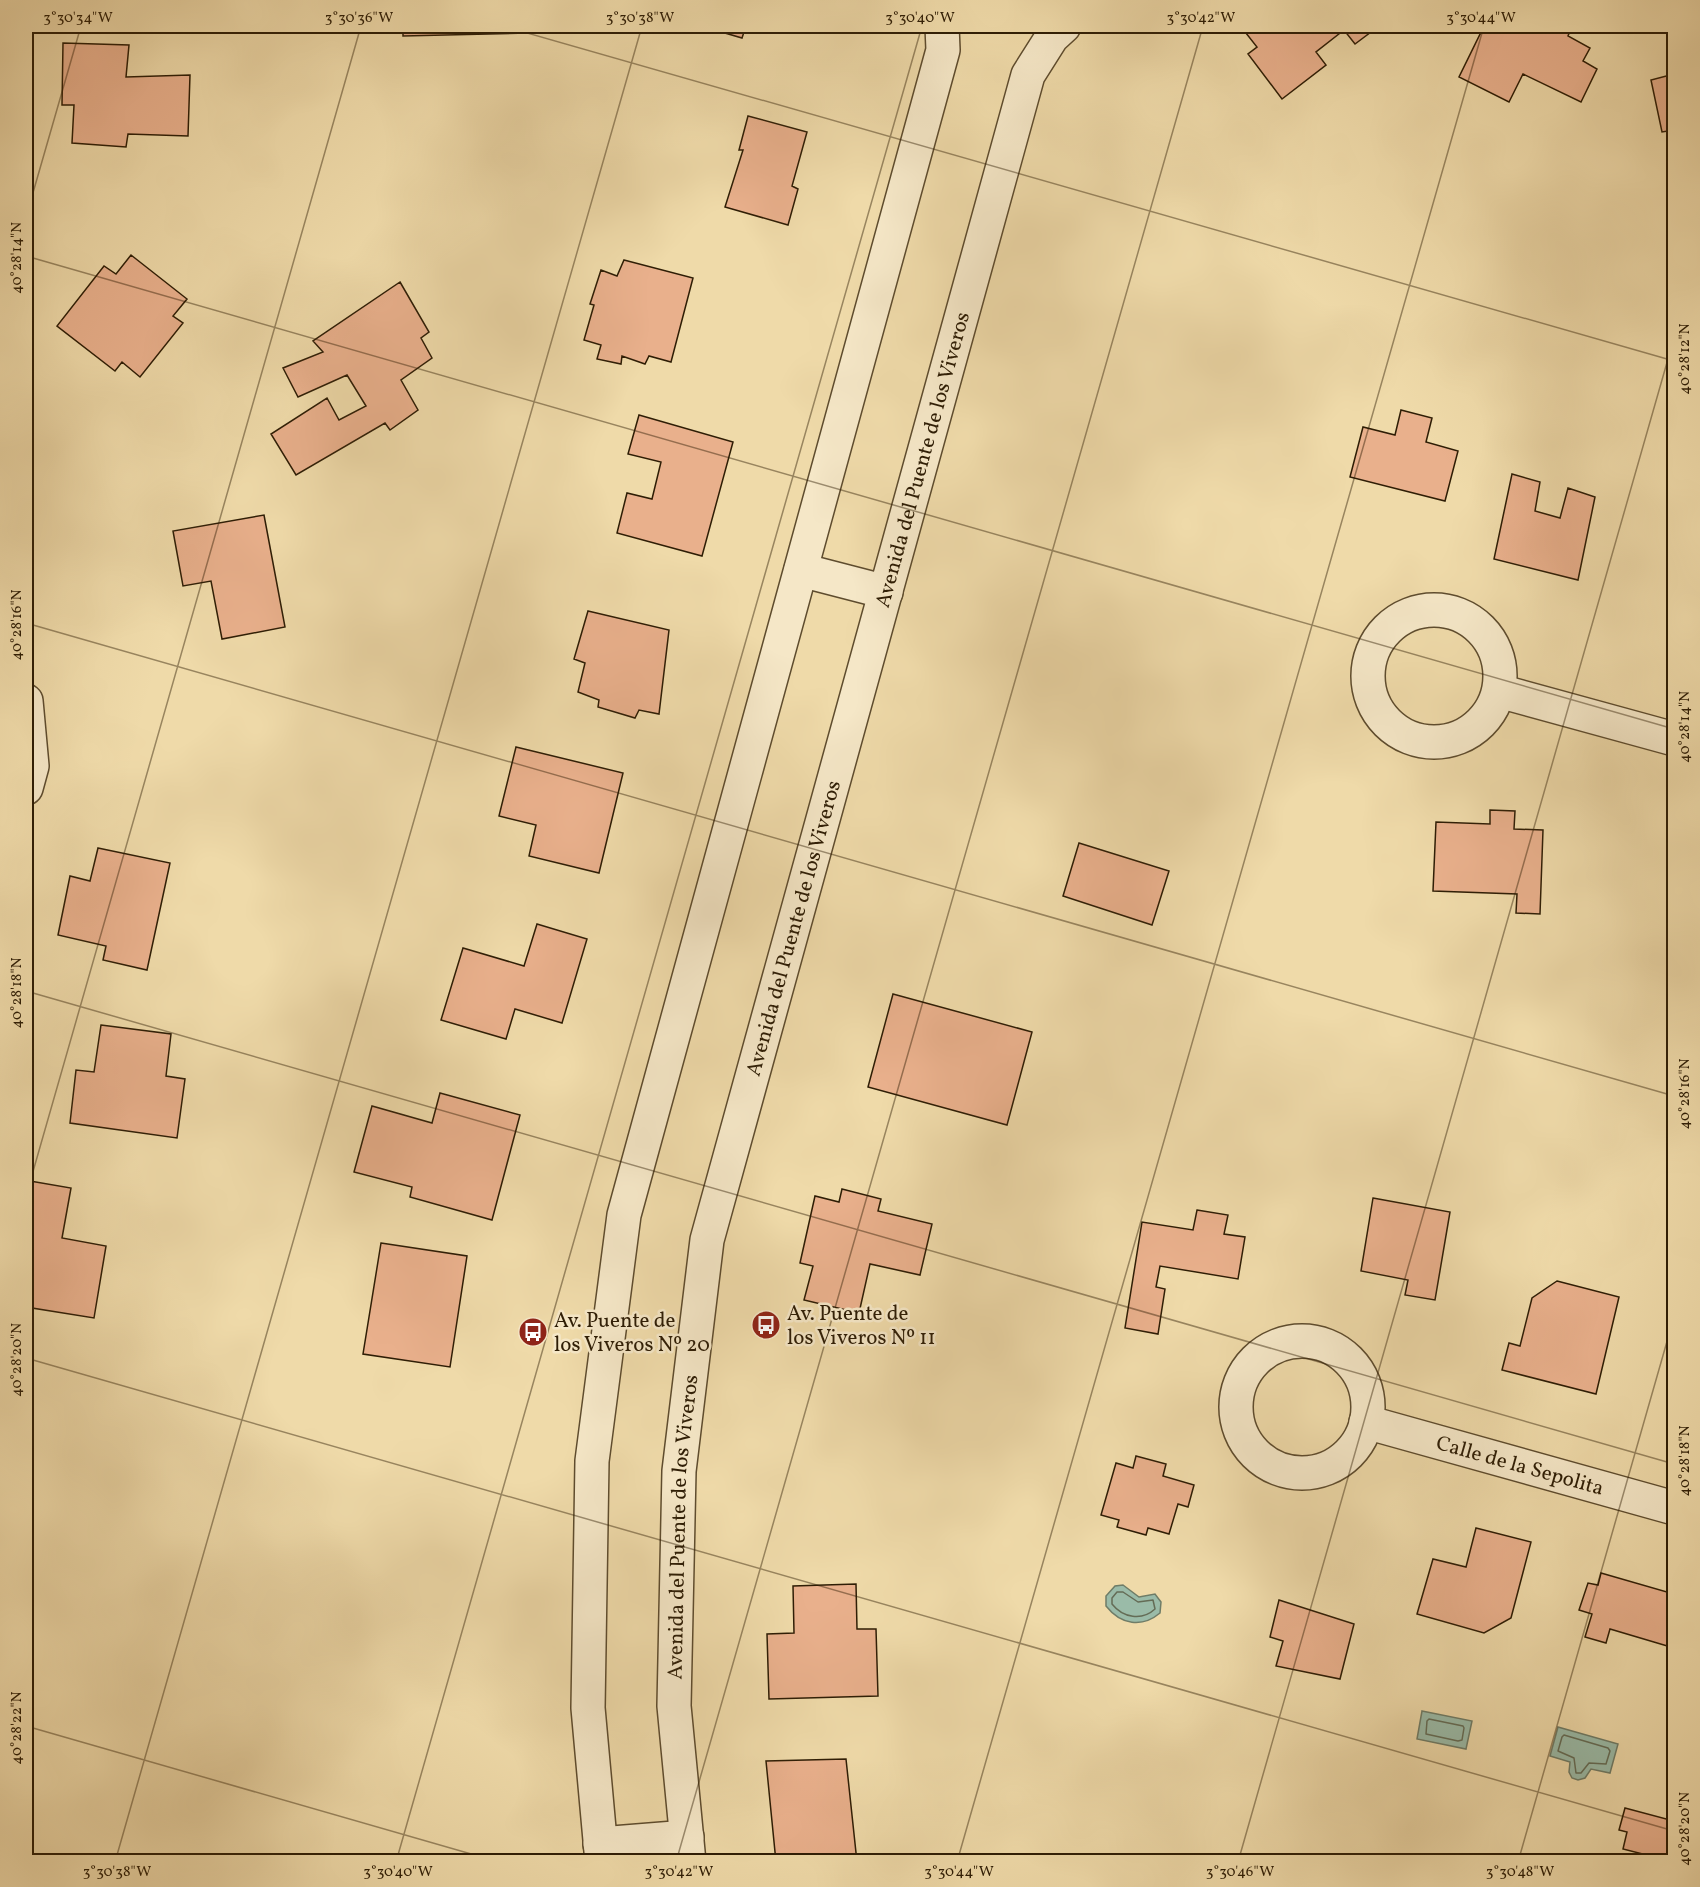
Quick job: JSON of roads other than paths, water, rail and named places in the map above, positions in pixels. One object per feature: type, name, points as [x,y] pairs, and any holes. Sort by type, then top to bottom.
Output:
[{"type":"street","points":[[688,1849],[601,1853],[588,1708],[592,1461],[624,1215],[943,50],[942,26]]},
{"type":"street","name":"Avenida del Puente de los Viveros","points":[[688,1849],[674,1706],[679,1471],[707,1240],[1028,75],[1052,37],[1064,26]]},
{"type":"street","points":[[801,570],[886,592]]},
{"type":"street","points":[[1424,610],[1446,610],[1466,618],[1483,631],[1495,649],[1501,670],[1499,691],[1490,711],[1476,728],[1456,739],[1434,742],[1413,739],[1393,728],[1379,712],[1370,691],[1369,669],[1374,648],[1386,630],[1404,617],[1424,610]]},
{"type":"street","points":[[1499,691],[1674,739]]},
{"type":"street","points":[[26,701],[32,766],[26,788]]},
{"type":"street","points":[[1291,1341],[1313,1342],[1333,1349],[1350,1362],[1362,1380],[1368,1401],[1366,1422],[1358,1443],[1343,1459],[1323,1470],[1302,1473],[1280,1470],[1260,1459],[1246,1443],[1237,1422],[1236,1401],[1241,1379],[1253,1362],[1271,1349],[1291,1341]]},
{"type":"street","name":"Calle de la Sepolita","points":[[1366,1422],[1674,1508]]},
{"type":"water","points":[[1123,1585],[1139,1597],[1155,1594],[1161,1602],[1160,1613],[1146,1621],[1139,1622],[1125,1621],[1118,1617],[1106,1606],[1106,1596],[1115,1586]]},
{"type":"water","points":[[1422,1711],[1472,1721],[1466,1749],[1417,1739]]},
{"type":"water","points":[[1558,1727],[1618,1744],[1610,1773],[1591,1769],[1585,1778],[1578,1780],[1572,1778],[1569,1772],[1570,1762],[1550,1756]]},
{"type":"place","name":"Av. Puente de los Viveros Nº 11","points":[[766,1325]]},
{"type":"place","name":"Av. Puente de los Viveros Nº 20","points":[[533,1332]]}]
